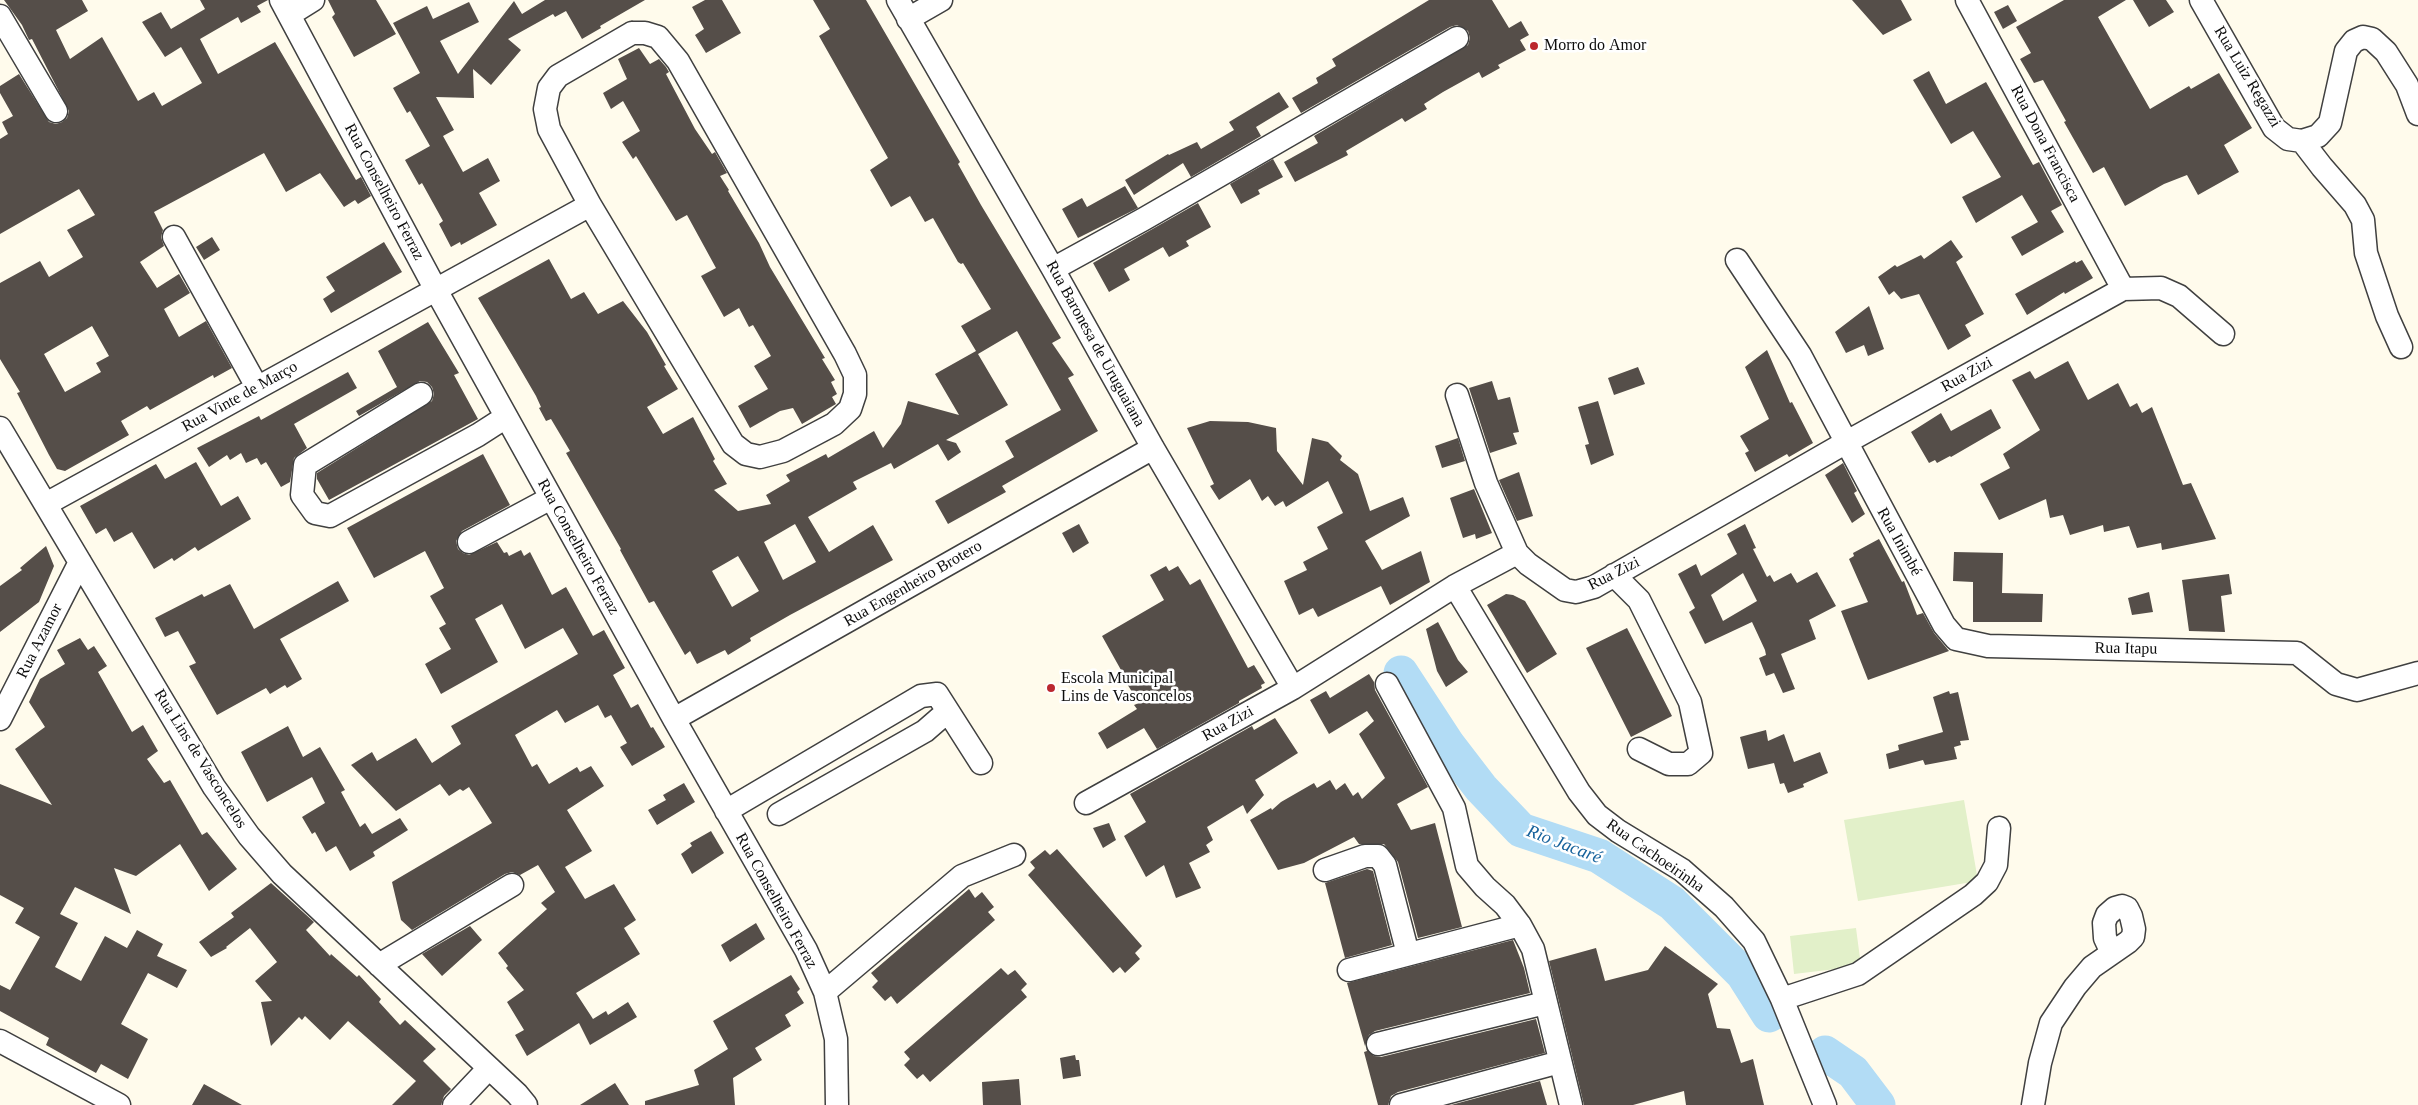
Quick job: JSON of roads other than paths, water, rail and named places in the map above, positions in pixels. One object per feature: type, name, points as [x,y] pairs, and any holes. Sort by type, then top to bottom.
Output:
[{"type":"street","points":[[285,7],[313,0]]},
{"type":"street","points":[[903,9],[941,0]]},
{"type":"street","name":"Rua Dona Francisca","points":[[1967,0],[2123,289]]},
{"type":"street","name":"Rua Luiz Regazzi","points":[[2201,0],[2274,128],[2288,139],[2302,141]]},
{"type":"street","name":"Rua Conselheiro Ferraz","points":[[285,7],[506,417],[674,719],[806,950],[825,992],[836,1039],[837,1105]]},
{"type":"street","name":"Rua Baronesa de Uruguaiana","points":[[903,9],[1053,269],[1153,448],[1293,688]]},
{"type":"street","points":[[0,16],[56,111]]},
{"type":"street","points":[[632,33],[645,33],[658,37],[678,61],[845,354],[855,375],[855,394],[850,408],[834,424],[783,451],[760,457],[746,454],[733,444],[590,205],[549,128],[545,109],[548,88],[558,76],[632,33]]},
{"type":"street","points":[[2401,347],[2387,316],[2366,253],[2363,220],[2355,205],[2302,141],[2318,136],[2330,123],[2346,51],[2354,41],[2363,37],[2372,39],[2386,52],[2406,85],[2418,114]]},
{"type":"street","points":[[1053,269],[1161,210],[1457,38]]},
{"type":"street","name":"Rua Vinte de Março","points":[[46,504],[590,205]]},
{"type":"street","points":[[174,237],[257,388]]},
{"type":"street","name":"Rua Inimbé","points":[[1737,260],[1800,355],[1845,443],[1944,625],[1956,639]]},
{"type":"street","points":[[2123,289],[2161,288],[2180,296],[2223,334]]},
{"type":"street","name":"Rua Zizi","points":[[1086,803],[1293,688],[1455,586],[1517,553],[1528,564],[1564,590],[1576,592],[1594,587],[1845,443],[2123,289]]},
{"type":"street","points":[[421,394],[305,464],[302,495],[315,513],[330,516],[478,435],[506,417]]},
{"type":"street","points":[[1457,395],[1486,483],[1517,553]]},
{"type":"street","name":"Rua Lins de Vasconcelos","points":[[0,428],[214,787],[248,836],[282,874],[526,1105]]},
{"type":"street","name":"Rua Engenheiro Brotero","points":[[674,719],[1153,448]]},
{"type":"street","points":[[469,542],[551,498]]},
{"type":"street","name":"Rua Azamor","points":[[0,719],[80,562]]},
{"type":"street","points":[[1614,576],[1639,600],[1690,702],[1702,753],[1688,764],[1669,764],[1639,748]]},
{"type":"street","name":"Rua Cachoeirinha","points":[[1455,586],[1585,799],[1597,814],[1618,831],[1682,870],[1724,907],[1754,941],[1782,999],[1825,1105]]},
{"type":"street","name":"Rua Itapu","points":[[1956,639],[1988,646],[2297,653],[2336,684],[2347,689],[2357,690],[2418,673]]},
{"type":"street","points":[[1387,684],[1454,808],[1467,866],[1485,887],[1505,905],[1520,925],[1533,949],[1571,1105]]},
{"type":"street","points":[[726,811],[921,696],[938,694],[981,763]]},
{"type":"street","points":[[779,814],[925,731],[948,711]]},
{"type":"street","points":[[1782,999],[1858,974],[1973,895],[1987,882],[1996,865],[1999,828]]},
{"type":"street","points":[[825,992],[962,876],[1014,855]]},
{"type":"street","points":[[1325,870],[1365,856],[1378,856],[1385,865],[1408,954]]},
{"type":"street","points":[[379,965],[512,885]]},
{"type":"street","points":[[1349,970],[1520,925]]},
{"type":"street","points":[[2033,1105],[2040,1063],[2051,1023],[2074,987],[2092,967],[2112,953]]},
{"type":"street","points":[[1378,1038],[1544,997]]},
{"type":"street","points":[[0,1041],[119,1105]]},
{"type":"street","points":[[1401,1105],[1560,1062]]},
{"type":"street","points":[[454,1105],[489,1068]]},
{"type":"waterway","name":"Rio Jacaré","points":[[1401,673],[1448,745],[1481,788],[1521,830],[1599,856],[1672,903],[1743,974],[1769,1015]]},
{"type":"waterway","name":"Rio Jacaré","points":[[1825,1053],[1853,1072],[1878,1105]]},
{"type":"place","name":"Morro do Amor","points":[[1534,46]]},
{"type":"place","name":"Escola Municipal Lins de Vasconcelos","points":[[1051,688]]}]
